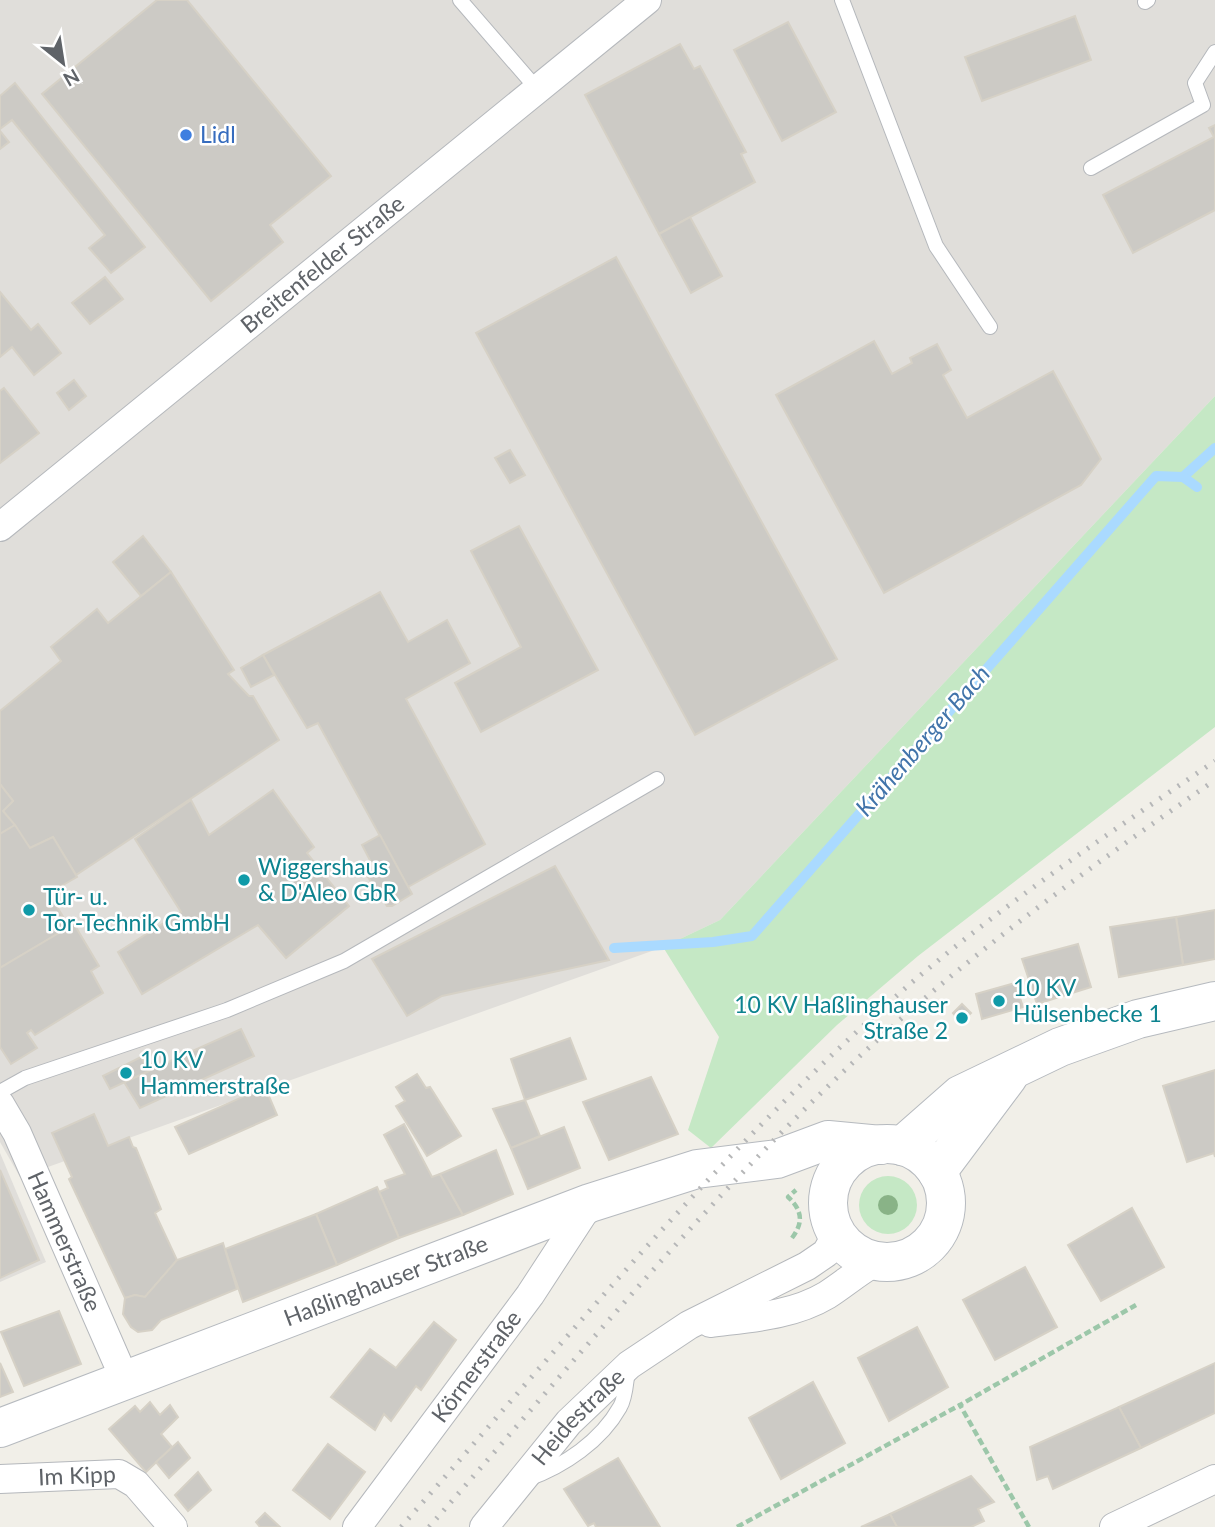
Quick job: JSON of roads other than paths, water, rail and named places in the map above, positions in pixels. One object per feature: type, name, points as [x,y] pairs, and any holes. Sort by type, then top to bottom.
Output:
[{"type":"main road","points":[[891,1146],[920,1154],[937,1172],[946,1197],[945,1215],[937,1235],[918,1253],[900,1261],[877,1261],[854,1252],[837,1234],[830,1214],[806,1177],[838,1171],[852,1157],[891,1146],[960,1095],[1060,1046],[1105,1030],[1215,1001]]},
{"type":"main road","points":[[937,1172],[1014,1070]]},
{"type":"main road","name":"Haßlinghauser Straße","points":[[0,1429],[590,1203],[698,1169],[806,1177],[828,1140],[891,1146]]},
{"type":"street","name":"Breitenfelder Straße","points":[[0,527],[647,0]]},
{"type":"street","name":"Hammerstraße","points":[[0,1104],[17,1133],[125,1380]]},
{"type":"street","name":"Körnerstraße","points":[[357,1527],[530,1296],[590,1203]]},
{"type":"street","name":"Heidestraße","points":[[484,1527],[569,1422],[629,1365],[689,1325],[807,1266],[826,1254],[837,1234]]},
{"type":"street","name":"Heidestraße","points":[[689,1325],[777,1315],[826,1295],[854,1273],[877,1261]]},
{"type":"street","name":"Im Kipp","points":[[0,1479],[119,1474],[136,1484],[173,1527]]},
{"type":"street","points":[[1114,1527],[1215,1479]]},
{"type":"lane","points":[[460,0],[538,90]]},
{"type":"lane","points":[[842,0],[936,246],[990,327]]},
{"type":"lane","points":[[1091,168],[1203,105],[1195,83],[1215,52]]},
{"type":"lane","points":[[0,1092],[25,1078],[226,1010],[344,961],[657,779]]},
{"type":"waterway","points":[[1183,477],[1215,448]]},
{"type":"waterway","name":"Krähenberger Bach","points":[[614,948],[713,942],[752,936],[1156,476],[1183,477],[1197,487]]},
{"type":"railway","points":[[401,1527],[646,1247],[774,1111],[841,1047],[946,954],[1060,868],[1215,761]]},
{"type":"railway","points":[[429,1527],[664,1257],[787,1126],[851,1064],[918,1004],[1026,916],[1215,780]]},
{"type":"place","name":"Lidl","points":[[186,135]]},
{"type":"place","name":"Wiggershaus & D'Aleo GbR","points":[[244,880]]},
{"type":"place","name":"Tür- u. Tor-Technik GmbH","points":[[29,910]]},
{"type":"place","name":"10 KV Hülsenbecke 1","points":[[999,1001]]},
{"type":"place","name":"10 KV Haßlinghauser Straße 2","points":[[962,1018]]},
{"type":"place","name":"10 KV Hammerstraße","points":[[126,1073]]}]
